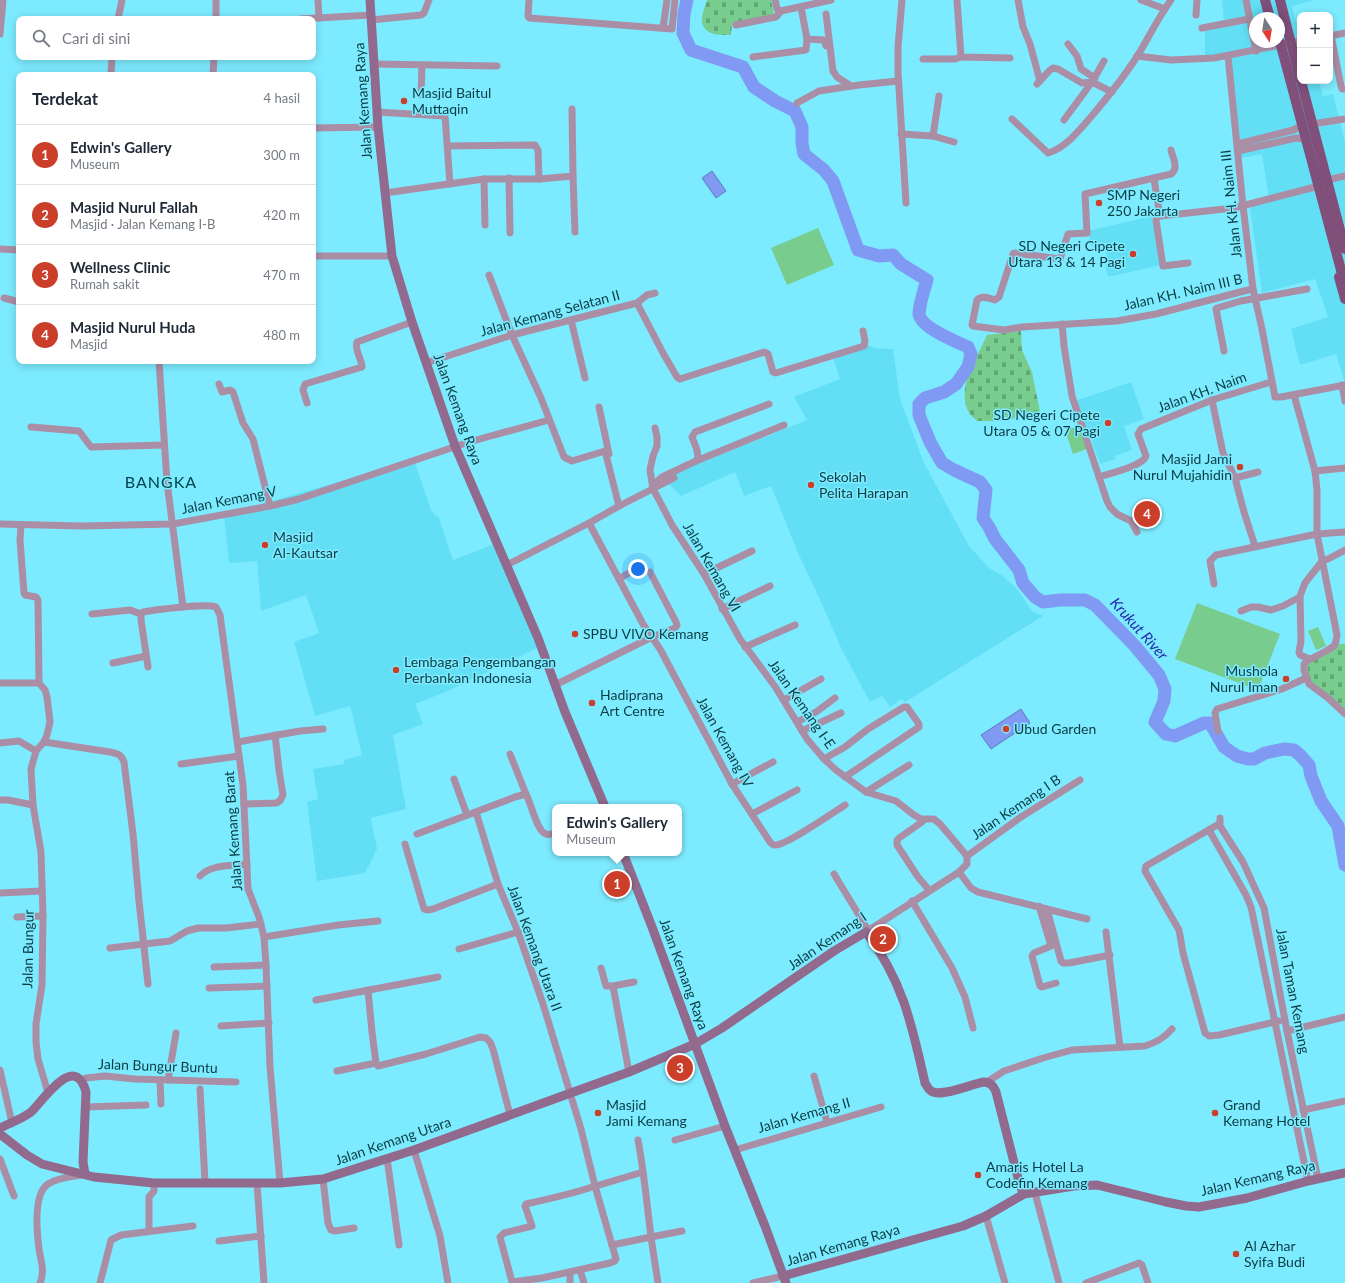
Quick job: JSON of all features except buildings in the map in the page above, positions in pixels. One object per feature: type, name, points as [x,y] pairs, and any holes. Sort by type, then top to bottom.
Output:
[{"type":"main road","points":[[1265,0],[1268,12]]},
{"type":"main road","points":[[1269,0],[1272,12]]},
{"type":"main road","points":[[1275,0],[1345,264]]},
{"type":"main road","points":[[1280,0],[1295,42],[1297,57]]},
{"type":"main road","points":[[1279,48],[1345,299]]},
{"type":"main road","points":[[1280,48],[1345,285]]},
{"type":"main road","points":[[1301,84],[1345,250]]},
{"type":"street","points":[[0,34],[3,0]]},
{"type":"street","points":[[119,16],[122,0]]},
{"type":"street","points":[[216,0],[216,16]]},
{"type":"street","points":[[318,0],[319,18]]},
{"type":"street","name":"Jalan Kemang Raya","points":[[370,0],[378,127],[392,256],[412,322],[455,446],[538,638],[555,685],[603,804]]},
{"type":"street","points":[[316,18],[371,18],[421,15],[424,12],[429,0]]},
{"type":"street","points":[[529,0],[528,16],[530,18],[672,29],[675,0]]},
{"type":"street","points":[[663,28],[666,0]]},
{"type":"street","points":[[775,0],[777,10],[781,11]]},
{"type":"street","points":[[736,25],[776,18],[781,11],[831,0]]},
{"type":"street","points":[[902,0],[898,48],[898,81],[906,203]]},
{"type":"street","points":[[957,0],[961,57]]},
{"type":"street","points":[[1018,0],[1023,27],[1030,44],[1039,82],[1048,71],[1053,68],[1058,69],[1082,83],[1094,80]]},
{"type":"street","points":[[1141,0],[1165,9]]},
{"type":"street","points":[[1012,119],[1048,153],[1061,146],[1084,125],[1112,92],[1137,56],[1170,0]]},
{"type":"street","points":[[1196,0],[1196,15]]},
{"type":"street","points":[[1202,28],[1249,19],[1246,0]]},
{"type":"street","points":[[753,57],[805,51],[807,49],[802,7]]},
{"type":"street","points":[[826,14],[833,71],[838,78],[851,86]]},
{"type":"street","points":[[1333,35],[1345,33]]},
{"type":"street","points":[[807,39],[824,40],[826,46]]},
{"type":"street","points":[[1068,44],[1077,56],[1081,69],[1112,92]]},
{"type":"street","points":[[1137,56],[1171,60],[1192,60],[1228,56],[1256,51],[1263,48]]},
{"type":"street","points":[[1333,48],[1341,88],[1345,89]]},
{"type":"street","name":"Jalan KH. Naim III","points":[[1228,56],[1253,289],[1271,382],[1275,397],[1281,398],[1294,395]]},
{"type":"street","points":[[923,59],[955,59],[961,57],[1010,58]]},
{"type":"street","points":[[111,72],[112,60]]},
{"type":"street","points":[[213,72],[214,60]]},
{"type":"street","points":[[1064,120],[1094,80],[1104,61]]},
{"type":"street","points":[[374,64],[497,66]]},
{"type":"street","points":[[421,95],[422,65]]},
{"type":"street","points":[[797,103],[819,91],[898,81]]},
{"type":"street","points":[[933,136],[939,96]]},
{"type":"street","points":[[572,109],[575,232]]},
{"type":"street","points":[[377,112],[444,115],[446,118],[450,184]]},
{"type":"street","points":[[1312,124],[1345,119]]},
{"type":"street","points":[[316,128],[378,127]]},
{"type":"street","points":[[1238,148],[1299,127]]},
{"type":"street","points":[[901,134],[933,136],[954,142]]},
{"type":"street","points":[[1238,148],[1296,138],[1302,139]]},
{"type":"street","points":[[448,146],[535,145],[538,150],[540,179]]},
{"type":"street","points":[[1160,216],[1154,179],[1175,172],[1176,168],[1171,150]]},
{"type":"street","points":[[385,193],[484,179],[540,179],[573,176]]},
{"type":"street","points":[[1327,180],[1345,176]]},
{"type":"street","points":[[509,178],[510,233]]},
{"type":"street","points":[[484,179],[485,225]]},
{"type":"street","name":"Jalan KH. Naim III B","points":[[1154,179],[1087,193],[1085,195],[1087,233],[1068,234],[1065,238],[1060,259],[1013,254],[999,297],[995,300],[982,297],[977,300],[972,323],[973,326],[1004,330],[1022,327],[1117,321],[1180,308],[1253,289]]},
{"type":"street","points":[[1188,263],[1163,266],[1156,220],[1157,217],[1208,212],[1243,206],[1315,187]]},
{"type":"street","points":[[0,249],[16,250]]},
{"type":"street","points":[[316,256],[392,256]]},
{"type":"street","points":[[489,275],[512,335],[541,398],[564,457],[572,461],[605,450],[620,505]]},
{"type":"street","points":[[1224,351],[1216,308],[1233,303],[1307,289]]},
{"type":"street","points":[[637,303],[647,295],[655,293]]},
{"type":"street","points":[[4,298],[16,301]]},
{"type":"street","name":"Jalan Kemang Selatan II","points":[[426,363],[512,335],[637,303],[677,377],[680,379],[764,352],[768,354],[773,372],[776,374],[864,346],[865,341],[863,331]]},
{"type":"street","points":[[571,320],[585,378]]},
{"type":"street","points":[[307,403],[304,390],[305,384],[362,367],[356,342],[412,322]]},
{"type":"street","points":[[1062,324],[1072,396],[1107,501],[1110,507],[1117,514],[1131,521],[1137,532]]},
{"type":"street","points":[[159,364],[164,445],[182,607]]},
{"type":"street","name":"Jalan KH. Naim","points":[[1099,477],[1139,464],[1145,459],[1146,456],[1138,434],[1141,429],[1212,400],[1271,382]]},
{"type":"street","points":[[219,384],[222,392],[230,390],[232,392],[243,422],[251,435],[270,506]]},
{"type":"street","points":[[1345,401],[1343,385],[1294,395],[1315,471],[1317,490],[1317,534],[1337,635],[1334,646],[1310,659],[1304,664],[1304,670],[1309,684],[1328,698],[1345,714]]},
{"type":"street","points":[[1212,400],[1224,457],[1235,478],[1255,546]]},
{"type":"street","points":[[696,461],[699,456],[692,437],[695,432],[769,404]]},
{"type":"street","points":[[599,407],[620,505]]},
{"type":"street","name":"Jalan Kemang V","points":[[0,524],[82,526],[173,524],[270,506],[299,499],[455,446],[549,420]]},
{"type":"street","points":[[653,487],[662,477],[696,461],[784,425]]},
{"type":"street","points":[[31,427],[79,431],[91,447],[164,445]]},
{"type":"street","points":[[653,487],[650,470],[657,446],[655,428]]},
{"type":"street","points":[[1315,471],[1345,468]]},
{"type":"street","points":[[1235,478],[1258,472]]},
{"type":"street","points":[[507,565],[589,523],[653,487],[674,478]]},
{"type":"street","name":"Jalan Kemang VI","points":[[653,487],[672,525],[704,574],[722,609],[752,656]]},
{"type":"street","name":"Jalan Kemang IV","points":[[589,523],[643,624],[660,649],[732,784],[770,842],[777,845],[800,834],[844,805]]},
{"type":"street","name":"Jalan Bungur","points":[[20,525],[24,593],[25,596],[36,597],[38,600],[39,683],[45,690],[50,722],[44,742],[36,751],[31,769],[33,804],[41,852],[43,916],[42,985],[36,1024],[36,1042],[38,1059],[48,1093]]},
{"type":"street","points":[[1214,584],[1210,560],[1216,555],[1317,534],[1345,532]]},
{"type":"street","points":[[1310,659],[1302,656],[1299,652],[1301,640],[1300,597],[1302,590],[1323,560],[1345,550]]},
{"type":"street","points":[[704,574],[752,551]]},
{"type":"street","points":[[619,579],[637,568]]},
{"type":"street","points":[[555,685],[652,637],[675,628],[677,625],[676,622],[650,572]]},
{"type":"street","points":[[722,609],[770,586]]},
{"type":"street","points":[[1241,611],[1258,607],[1271,610],[1283,606],[1300,597]]},
{"type":"street","name":"Jalan Kemang Barat","points":[[141,614],[160,609],[214,606],[219,612],[238,742],[244,804],[248,889],[260,916],[264,937],[272,1095],[280,1183]]},
{"type":"street","points":[[92,614],[126,610],[141,614],[148,667]]},
{"type":"street","points":[[745,647],[795,625]]},
{"type":"street","points":[[113,663],[146,656]]},
{"type":"street","name":"Jalan Kemang I-E","points":[[752,656],[784,700],[802,731],[824,759],[866,792],[896,801],[921,819],[934,819],[967,856]]},
{"type":"street","points":[[1218,731],[1215,713],[1217,709],[1282,689],[1306,678]]},
{"type":"street","points":[[784,700],[821,679]]},
{"type":"street","points":[[0,683],[39,683]]},
{"type":"street","points":[[797,722],[816,712],[835,698]]},
{"type":"street","points":[[824,759],[845,747],[868,729],[904,707],[907,707],[919,724],[918,727],[845,777]]},
{"type":"street","points":[[802,731],[841,713]]},
{"type":"street","points":[[238,742],[300,730],[323,729]]},
{"type":"street","points":[[244,804],[276,803],[282,798],[283,795],[275,735]]},
{"type":"street","points":[[0,743],[19,741],[36,751]]},
{"type":"street","points":[[44,742],[110,752],[122,756],[133,834],[148,984]]},
{"type":"street","points":[[510,754],[538,827],[546,834],[552,833]]},
{"type":"street","points":[[181,764],[239,756]]},
{"type":"street","points":[[732,784],[773,762]]},
{"type":"street","points":[[866,792],[909,765]]},
{"type":"street","points":[[454,779],[467,815]]},
{"type":"street","name":"Jalan Kemang I B","points":[[967,856],[1022,817],[1080,780]]},
{"type":"street","points":[[752,814],[797,790]]},
{"type":"street","points":[[417,834],[526,794]]},
{"type":"street","points":[[0,800],[33,804]]},
{"type":"street","name":"Jalan Kemang Utara II","points":[[476,812],[498,884],[518,932],[543,1004],[570,1093],[616,1259],[615,1262],[580,1270]]},
{"type":"street","name":"Jalan Taman Kemang","points":[[1308,1181],[1251,907],[1246,895],[1209,830],[1220,821],[1243,862],[1262,902],[1318,1179]]},
{"type":"street","points":[[922,822],[899,838],[897,845],[928,890]]},
{"type":"street","points":[[1209,830],[1146,866],[1145,871],[1179,930],[1183,953],[1205,1033],[1209,1036],[1219,1035],[1285,1020]]},
{"type":"street","points":[[405,844],[424,908],[427,910],[498,884]]},
{"type":"street","name":"Jalan Kemang Raya","points":[[624,856],[784,1279],[963,1226],[986,1216],[1024,1194],[1074,1186],[1097,1185],[1179,1205],[1199,1207],[1247,1198],[1308,1181],[1345,1173]]},
{"type":"street","name":"Jalan Kemang I","points":[[695,1044],[722,1028],[834,951],[958,872],[966,864],[967,856]]},
{"type":"street","points":[[200,876],[212,868],[247,864]]},
{"type":"street","points":[[958,872],[973,890],[1087,919]]},
{"type":"street","points":[[834,874],[898,984],[909,1016],[926,1083],[931,1091],[942,1093],[977,1083],[987,1082],[1004,1071],[1072,1050],[1145,1046],[1164,1038],[1172,1029]]},
{"type":"street","points":[[0,893],[42,891]]},
{"type":"street","points":[[912,901],[952,968],[964,997],[973,1028]]},
{"type":"street","points":[[1040,906],[1051,946],[1034,953],[1032,956],[1040,986],[1042,987],[1056,983]]},
{"type":"street","points":[[1047,909],[1061,961],[1063,963],[1110,954]]},
{"type":"street","points":[[17,917],[43,916]]},
{"type":"street","points":[[264,937],[331,926],[378,921]]},
{"type":"street","points":[[110,948],[170,941],[198,928],[226,928],[261,924]]},
{"type":"street","points":[[459,949],[518,932]]},
{"type":"street","points":[[1106,932],[1110,954],[1120,1047]]},
{"type":"street","points":[[214,967],[266,966]]},
{"type":"street","points":[[601,968],[606,986],[634,982]]},
{"type":"street","points":[[316,1000],[438,977]]},
{"type":"street","points":[[209,988],[267,986]]},
{"type":"street","points":[[613,986],[629,1072]]},
{"type":"street","points":[[368,990],[376,1063]]},
{"type":"street","points":[[1287,1031],[1345,1017]]},
{"type":"street","points":[[221,1026],[269,1023]]},
{"type":"street","points":[[168,1080],[176,1033]]},
{"type":"street","points":[[337,1071],[376,1063],[380,1066],[426,1054],[471,1039],[480,1037],[486,1038],[490,1042],[493,1049],[510,1115]]},
{"type":"street","name":"Jalan Kemang Utara","points":[[0,1134],[27,1155],[42,1164],[94,1177],[154,1183],[280,1183],[323,1179],[414,1150],[629,1072],[695,1044]]},
{"type":"street","points":[[1285,1071],[1295,1068]]},
{"type":"street","points":[[0,1070],[12,1123]]},
{"type":"street","name":"Jalan Bungur Buntu","points":[[81,1081],[86,1078],[104,1076],[135,1079],[236,1082]]},
{"type":"street","points":[[814,1076],[827,1122]]},
{"type":"street","points":[[0,1128],[12,1123],[32,1111],[62,1079],[73,1077],[81,1081],[86,1092],[83,1162],[85,1174],[54,1181],[47,1184],[42,1190],[39,1198],[37,1220],[37,1234],[43,1272],[40,1283]]},
{"type":"street","points":[[160,1080],[161,1104]]},
{"type":"street","points":[[987,1082],[994,1087],[996,1092],[1020,1186],[1024,1194]]},
{"type":"street","points":[[200,1089],[205,1182]]},
{"type":"street","points":[[1303,1110],[1345,1101]]},
{"type":"street","points":[[85,1107],[146,1105]]},
{"type":"street","name":"Jalan Kemang II","points":[[734,1150],[881,1107]]},
{"type":"street","points":[[675,1140],[725,1126]]},
{"type":"street","points":[[638,1140],[658,1283]]},
{"type":"street","points":[[414,1150],[440,1236],[448,1283]]},
{"type":"street","points":[[387,1158],[399,1245]]},
{"type":"street","points":[[0,1159],[14,1196]]},
{"type":"street","points":[[584,1283],[580,1270],[542,1278],[512,1282],[500,1238],[504,1233],[532,1226],[525,1206],[526,1204],[585,1190],[643,1172]]},
{"type":"street","points":[[323,1179],[328,1223],[331,1230],[335,1231],[354,1228]]},
{"type":"street","points":[[149,1231],[149,1197],[154,1191],[154,1183]]},
{"type":"street","points":[[257,1183],[264,1283]]},
{"type":"street","points":[[1035,1193],[1059,1283]]},
{"type":"street","points":[[986,1216],[1005,1283]]},
{"type":"street","points":[[100,1283],[111,1240],[121,1235],[193,1226]]},
{"type":"street","points":[[612,1245],[682,1231]]},
{"type":"street","points":[[219,1241],[261,1236]]},
{"type":"street","points":[[1086,1283],[1099,1281],[1139,1263],[1142,1266],[1148,1283]]},
{"type":"street","points":[[570,1272],[570,1283]]},
{"type":"street","points":[[753,1283],[784,1279]]},
{"type":"shaded area","points":[[1222,0],[1314,0],[1292,6],[1297,25],[1297,84],[1320,84],[1323,96],[1333,94],[1345,142],[1345,390],[1344,380],[1336,354],[1300,365],[1291,329],[1328,317],[1315,279],[1262,293],[1250,208],[1269,199],[1262,154],[1241,158],[1231,59],[1205,61],[1205,24],[1224,22]]},
{"type":"shaded area","points":[[712,171],[726,191],[716,198],[702,178]]},
{"type":"shaded area","name":"SD Negeri Cipete Utara 13 & 14 Pagi","points":[[1152,216],[1161,265],[1108,277],[1105,263],[1108,262],[1104,243],[1091,246],[1088,231]]},
{"type":"shaded area","points":[[868,345],[875,348],[893,349],[900,399],[924,463],[969,546],[989,568],[1003,576],[1017,589],[1032,611],[1043,616],[905,702],[901,699],[890,707],[882,696],[870,702],[842,650],[798,553],[771,486],[744,496],[735,472],[681,496],[663,478],[807,420],[794,397],[840,379],[833,358]]},
{"type":"shaded area","name":"SD Negeri Cipete Utara 05 & 07 Pagi","points":[[1131,382],[1144,419],[1124,426],[1132,450],[1115,456],[1116,459],[1100,464],[1089,433],[1086,433],[1075,401]]},
{"type":"shaded area","name":"Lembaga Pengembangan Perbankan Indonesia","points":[[414,460],[431,510],[439,518],[453,560],[494,544],[539,647],[450,690],[415,704],[423,724],[393,735],[406,809],[371,818],[377,849],[365,873],[317,881],[307,802],[318,799],[313,769],[344,764],[344,760],[362,755],[352,713],[350,706],[315,716],[294,642],[319,633],[306,595],[261,611],[257,561],[229,563],[224,515]]},
{"type":"shaded area","name":"Ubud Garden","points":[[1021,709],[1030,723],[991,749],[981,735]]},
{"type":"green space","points":[[707,0],[771,0],[774,14],[732,25],[731,35],[714,34],[706,30],[702,22]]},
{"type":"green space","points":[[818,228],[834,265],[787,285],[771,248]]},
{"type":"green space","points":[[1021,331],[1022,350],[1032,372],[1040,412],[1002,421],[977,421],[967,409],[965,390],[970,371],[987,335]]},
{"type":"green space","points":[[1080,426],[1087,449],[1073,454],[1065,430]]},
{"type":"green space","points":[[1197,603],[1280,634],[1258,690],[1175,659]]},
{"type":"green space","points":[[1318,627],[1326,646],[1316,650],[1308,631]]},
{"type":"green space","points":[[1338,644],[1345,644],[1345,710],[1311,682],[1307,664]]},
{"type":"waterway","name":"Krukut River","points":[[687,0],[684,14],[683,33],[691,50],[743,67],[754,87],[775,101],[795,111],[802,127],[804,154],[824,170],[833,181],[858,250],[879,256],[893,255],[901,264],[927,280],[919,313],[921,318],[925,324],[932,329],[968,347],[971,354],[968,367],[956,384],[944,392],[925,398],[919,404],[919,415],[930,442],[942,463],[980,482],[986,490],[983,518],[995,539],[1019,570],[1023,583],[1035,597],[1043,602],[1085,600],[1095,605],[1135,646],[1159,675],[1165,689],[1164,701],[1155,722],[1166,734],[1175,736],[1204,723],[1210,723],[1224,747],[1237,756],[1254,759],[1265,753],[1284,749],[1294,750],[1300,755],[1309,765],[1311,776],[1321,801],[1338,826],[1345,865]]},
{"type":"place","name":"Masjid Baitul Muttaqin","points":[[404,101]]},
{"type":"place","name":"SMP Negeri 250 Jakarta","points":[[1099,203]]},
{"type":"place","name":"SD Negeri Cipete Utara 13 & 14 Pagi","points":[[1133,254]]},
{"type":"place","name":"SD Negeri Cipete Utara 05 & 07 Pagi","points":[[1108,423]]},
{"type":"place","name":"Masjid Jami Nurul Mujahidin","points":[[1240,467]]},
{"type":"place","name":"Sekolah Pelita Harapan","points":[[811,485]]},
{"type":"place","name":"Masjid Nurul Huda","points":[[1147,514]]},
{"type":"place","name":"Masjid Al-Kautsar","points":[[265,545]]},
{"type":"place","name":"SPBU VIVO Kemang","points":[[575,634]]},
{"type":"place","name":"Lembaga Pengembangan Perbankan Indonesia","points":[[396,670]]},
{"type":"place","name":"Mushola Nurul Iman","points":[[1286,679]]},
{"type":"place","name":"Hadiprana Art Centre","points":[[592,703]]},
{"type":"place","name":"Ubud Garden","points":[[1006,729]]},
{"type":"place","name":"Edwin's Gallery","points":[[617,884]]},
{"type":"place","name":"Masjid Nurul Fallah","points":[[883,939]]},
{"type":"place","name":"Wellness Clinic","points":[[680,1068]]},
{"type":"place","name":"Masjid Jami Kemang","points":[[598,1113]]},
{"type":"place","name":"Grand Kemang Hotel","points":[[1215,1113]]},
{"type":"place","name":"Amaris Hotel La Codefin Kemang","points":[[978,1175]]},
{"type":"place","name":"Al Azhar Syifa Budi","points":[[1236,1254]]},
{"type":"district","name":"BANGKA","points":[[161,482]]}]
